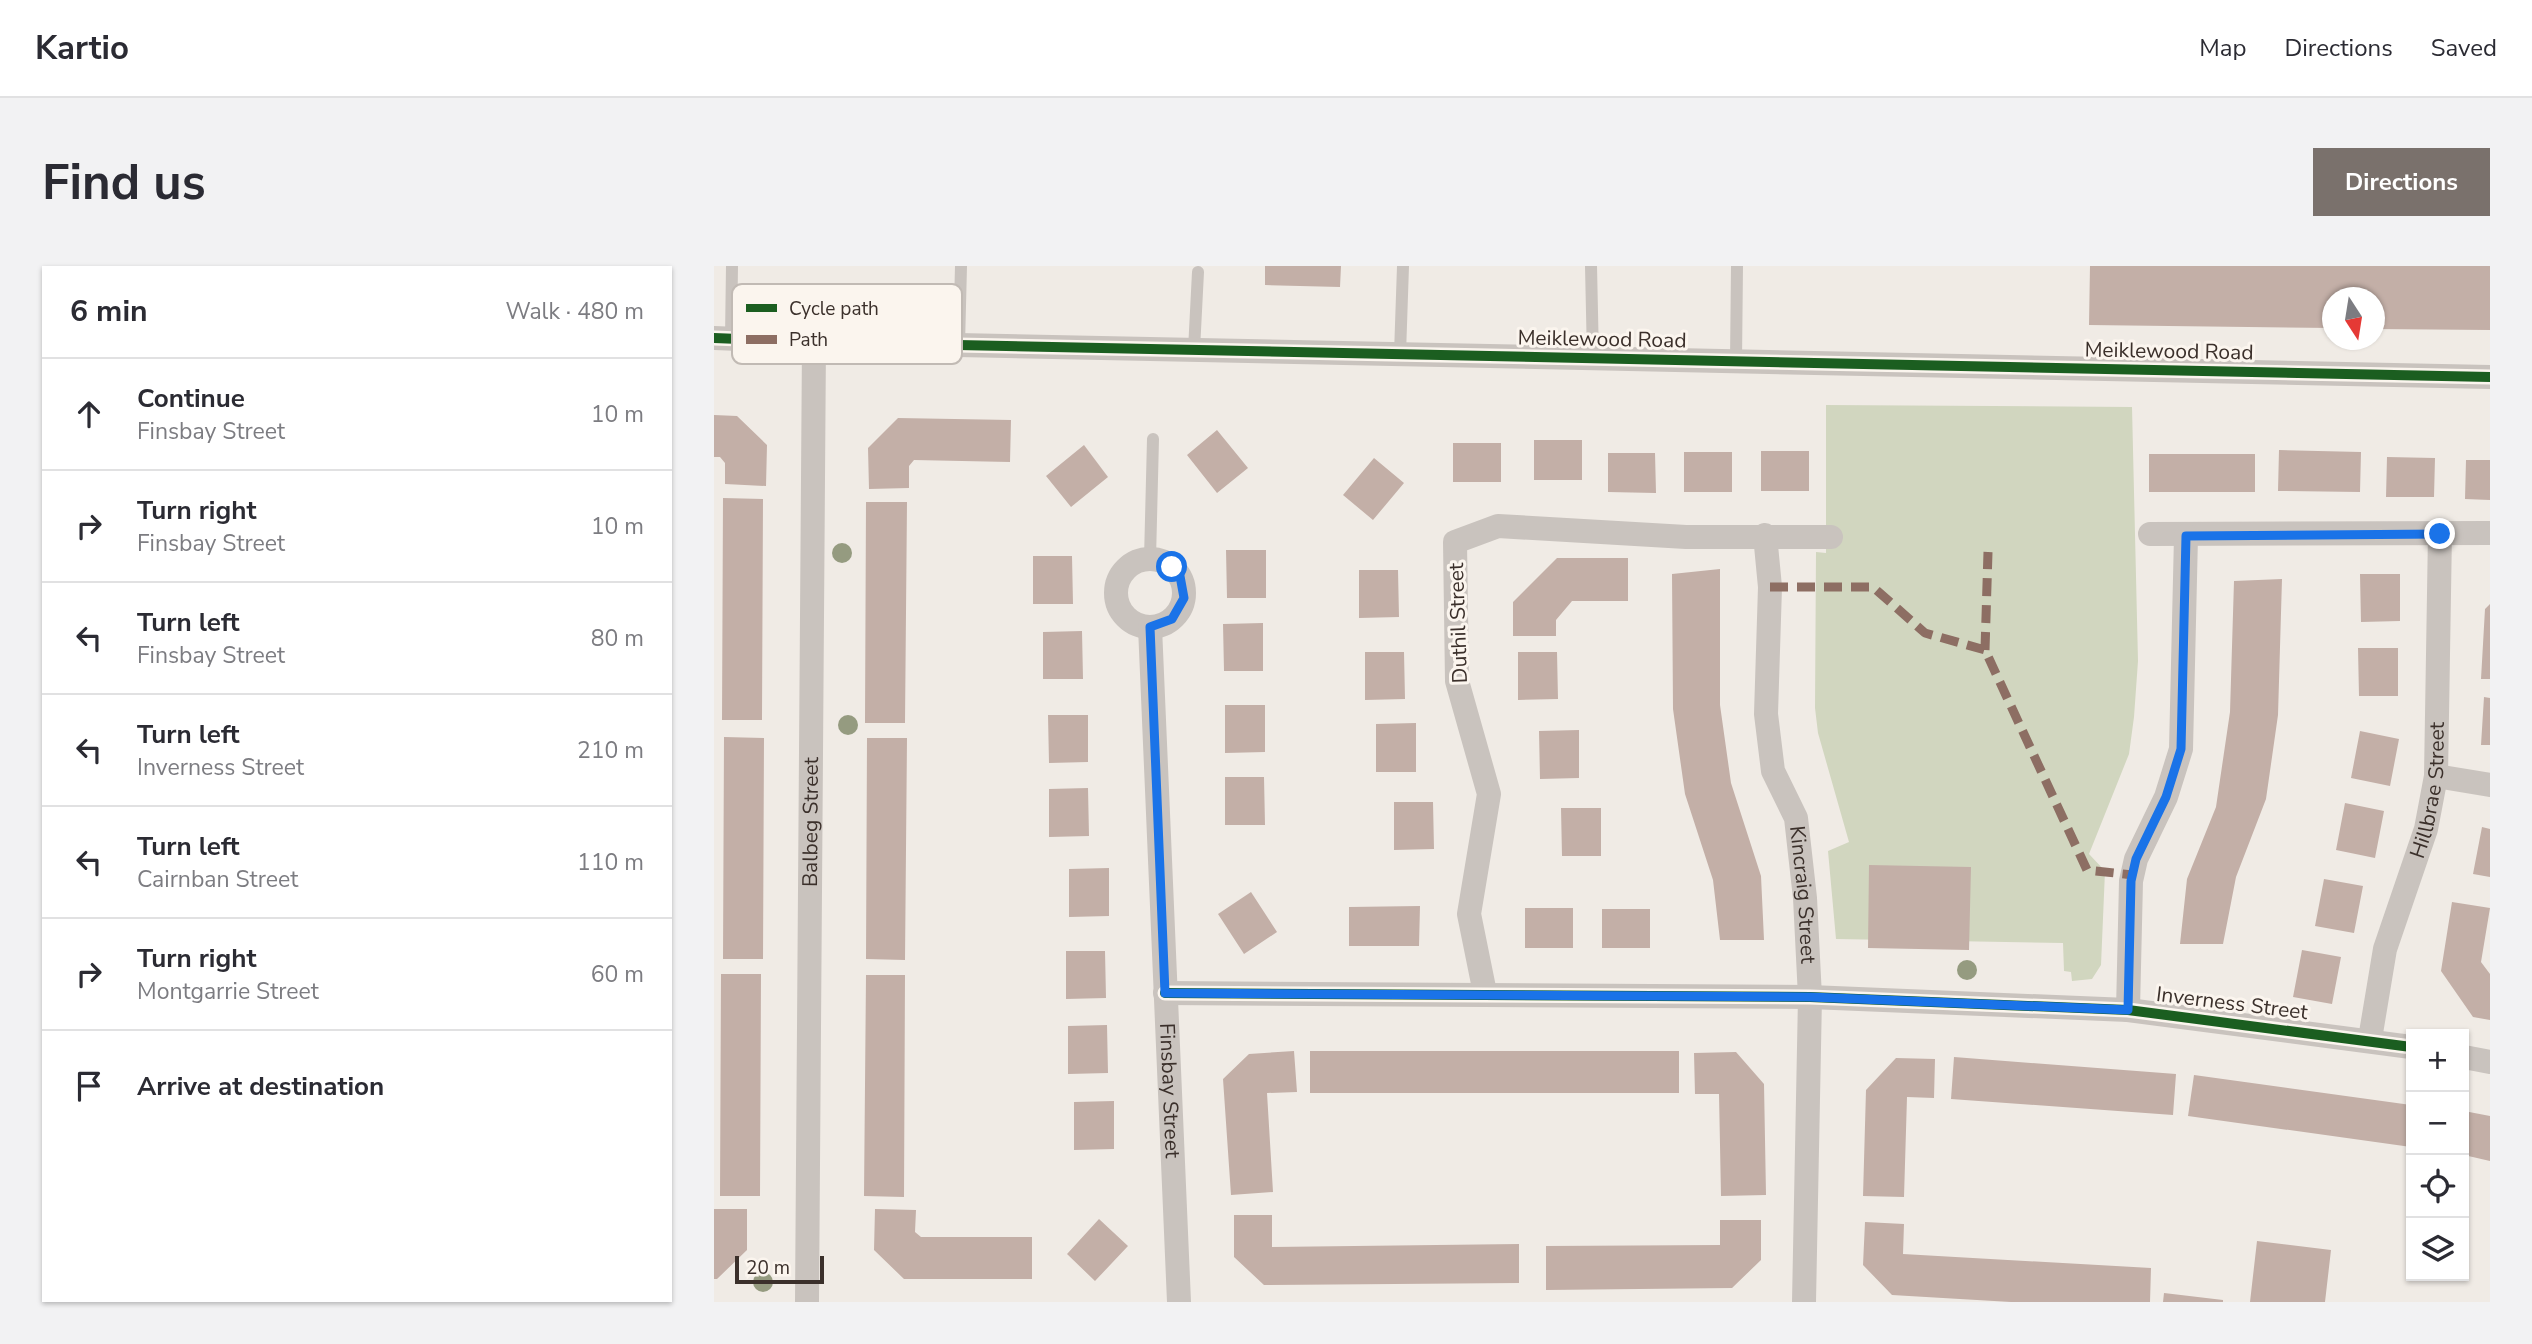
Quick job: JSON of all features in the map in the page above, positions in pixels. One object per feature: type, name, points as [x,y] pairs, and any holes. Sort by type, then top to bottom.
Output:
[{"type":"street","name":"Meiklewood Road","points":[[962,345],[2490,376]]},
{"type":"street","name":"Balbeg Street","points":[[807,1302],[814,364]]},
{"type":"street","name":"Duthil Street","points":[[1485,993],[1469,914],[1489,794],[1457,681],[1455,542],[1497,526],[1686,537],[1831,537]]},
{"type":"street","points":[[2150,534],[2186,536],[2490,533]]},
{"type":"street","name":"Hillbrae Street","points":[[2370,1039],[2385,949],[2426,829],[2436,776],[2440,534]]},
{"type":"street","name":"Kincraig Street","points":[[1765,536],[1770,587],[1766,714],[1773,771],[1796,818],[1805,898],[1810,997],[1804,1302]]},
{"type":"street","points":[[2128,1010],[2131,881],[2136,859],[2166,797],[2181,749],[2186,536]]},
{"type":"street","points":[[1150,559],[1172,567],[1180,576],[1184,598],[1172,619],[1150,627],[1130,621],[1122,613],[1116,593],[1122,573],[1130,565],[1150,559]]},
{"type":"street","name":"Finsbay Street","points":[[1150,627],[1179,1302]]},
{"type":"street","points":[[2436,776],[2490,785]]},
{"type":"street","name":"Inverness Street","points":[[1165,993],[1810,997],[2128,1010],[2370,1039],[2406,1046]]},
{"type":"street","points":[[2469,1058],[2490,1062]]},
{"type":"lane","points":[[723,338],[732,266]]},
{"type":"lane","points":[[961,266],[961,284]]},
{"type":"lane","points":[[1400,354],[1403,266]]},
{"type":"lane","points":[[1591,266],[1593,358]]},
{"type":"lane","points":[[1735,361],[1737,266]]},
{"type":"lane","points":[[1194,350],[1198,272]]},
{"type":"lane","points":[[1150,559],[1153,439]]},
{"type":"green space","points":[[1826,405],[2132,407],[2138,661],[2129,754],[2089,854],[2105,871],[2101,965],[2092,979],[2072,981],[2071,972],[2064,971],[2063,943],[1836,939],[1828,851],[1849,842],[1818,733],[1815,708],[1816,552],[1826,553]]},
{"type":"building","points":[[1265,266],[1341,266],[1340,287],[1265,285]]},
{"type":"building","points":[[2090,266],[2490,266],[2490,330],[2385,329],[2385,287],[2322,287],[2322,328],[2089,325]]},
{"type":"building","points":[[714,415],[737,416],[767,445],[766,486],[725,484],[725,463],[720,457],[714,457]]},
{"type":"building","points":[[898,418],[1011,420],[1010,462],[914,460],[909,466],[909,488],[869,489],[868,448]]},
{"type":"building","points":[[1217,430],[1248,468],[1217,493],[1187,455]]},
{"type":"building","points":[[1534,440],[1582,440],[1582,480],[1534,480]]},
{"type":"building","points":[[1453,443],[1501,443],[1501,482],[1453,482]]},
{"type":"building","points":[[1084,445],[1108,477],[1071,507],[1046,476]]},
{"type":"building","points":[[2279,450],[2361,452],[2360,492],[2278,491]]},
{"type":"building","points":[[1761,451],[1809,451],[1809,491],[1761,491]]},
{"type":"building","points":[[1684,452],[1732,452],[1732,492],[1684,492]]},
{"type":"building","points":[[1608,453],[1655,453],[1656,493],[1608,492]]},
{"type":"building","points":[[2149,454],[2255,454],[2255,492],[2149,492]]},
{"type":"building","points":[[2387,457],[2435,458],[2434,497],[2386,497]]},
{"type":"building","points":[[1374,458],[1404,483],[1373,520],[1343,495]]},
{"type":"building","points":[[2466,460],[2490,460],[2490,500],[2465,499]]},
{"type":"building","points":[[723,498],[763,499],[762,720],[722,720]]},
{"type":"building","points":[[866,502],[907,502],[905,723],[865,723]]},
{"type":"building","points":[[1226,550],[1266,550],[1266,598],[1227,598]]},
{"type":"building","points":[[1033,556],[1072,556],[1073,604],[1033,604]]},
{"type":"building","points":[[1557,558],[1628,558],[1628,601],[1572,601],[1556,620],[1556,636],[1513,636],[1513,602]]},
{"type":"building","points":[[1720,569],[1720,705],[1731,783],[1761,876],[1764,940],[1720,940],[1713,880],[1685,794],[1673,709],[1672,574]]},
{"type":"building","points":[[1359,570],[1398,570],[1399,617],[1359,618]]},
{"type":"building","points":[[2360,574],[2400,574],[2400,621],[2361,622]]},
{"type":"building","points":[[2282,579],[2278,715],[2266,799],[2236,877],[2223,944],[2180,944],[2187,879],[2216,807],[2230,712],[2234,581]]},
{"type":"building","points":[[2490,604],[2490,679],[2481,679],[2485,609]]},
{"type":"building","points":[[1263,623],[1263,671],[1224,671],[1223,624]]},
{"type":"building","points":[[1082,631],[1083,679],[1043,679],[1043,632]]},
{"type":"building","points":[[2358,648],[2398,648],[2398,696],[2359,696]]},
{"type":"building","points":[[1365,652],[1404,652],[1405,699],[1365,700]]},
{"type":"building","points":[[1518,652],[1557,652],[1558,699],[1518,700]]},
{"type":"building","points":[[2484,697],[2490,698],[2490,745],[2481,745]]},
{"type":"building","points":[[1225,705],[1265,705],[1265,752],[1225,753]]},
{"type":"building","points":[[1048,715],[1088,715],[1088,762],[1049,763]]},
{"type":"building","points":[[1416,723],[1416,772],[1376,772],[1376,724]]},
{"type":"building","points":[[1579,730],[1579,778],[1540,779],[1539,731]]},
{"type":"building","points":[[2360,731],[2399,739],[2390,786],[2351,778]]},
{"type":"building","points":[[724,737],[764,738],[763,959],[723,959]]},
{"type":"building","points":[[867,738],[907,738],[905,960],[866,959]]},
{"type":"building","points":[[1225,777],[1264,777],[1265,825],[1225,825]]},
{"type":"building","points":[[1088,788],[1089,836],[1049,837],[1049,789]]},
{"type":"building","points":[[1394,802],[1433,802],[1434,849],[1394,850]]},
{"type":"building","points":[[2345,803],[2384,811],[2375,858],[2336,850]]},
{"type":"building","points":[[1561,808],[1601,808],[1601,856],[1562,856]]},
{"type":"building","points":[[2482,827],[2490,829],[2490,877],[2473,874]]},
{"type":"building","points":[[1869,865],[1971,867],[1969,950],[1868,948]]},
{"type":"building","points":[[1109,868],[1109,916],[1069,917],[1069,869]]},
{"type":"building","points":[[2324,879],[2363,886],[2354,933],[2315,926]]},
{"type":"building","points":[[1251,892],[1277,932],[1244,954],[1218,914]]},
{"type":"building","points":[[2452,902],[2490,908],[2481,962],[2490,974],[2490,1020],[2473,1017],[2441,971]]},
{"type":"building","points":[[1420,906],[1419,946],[1349,946],[1349,907]]},
{"type":"building","points":[[1525,908],[1573,908],[1573,948],[1525,948]]},
{"type":"building","points":[[1602,909],[1650,909],[1650,948],[1602,948]]},
{"type":"building","points":[[2302,950],[2341,957],[2332,1004],[2293,997]]},
{"type":"building","points":[[1066,951],[1105,951],[1106,998],[1066,999]]},
{"type":"building","points":[[721,974],[761,974],[760,1196],[720,1196]]},
{"type":"building","points":[[866,975],[905,975],[904,1197],[864,1196]]},
{"type":"building","points":[[1107,1025],[1108,1073],[1068,1074],[1068,1026]]},
{"type":"building","points":[[1294,1051],[1297,1092],[1267,1093],[1273,1192],[1231,1195],[1223,1079],[1249,1054]]},
{"type":"building","points":[[1310,1051],[1679,1051],[1679,1093],[1310,1093]]},
{"type":"building","points":[[1736,1052],[1764,1084],[1766,1195],[1721,1196],[1719,1094],[1695,1094],[1694,1053]]},
{"type":"building","points":[[1954,1057],[2176,1074],[2173,1115],[1951,1099]]},
{"type":"building","points":[[1896,1058],[1935,1059],[1934,1098],[1907,1097],[1904,1197],[1863,1196],[1866,1090]]},
{"type":"building","points":[[2194,1075],[2406,1104],[2406,1146],[2188,1116]]},
{"type":"building","points":[[1114,1101],[1114,1149],[1074,1150],[1074,1102]]},
{"type":"building","points":[[2469,1112],[2490,1116],[2490,1161],[2469,1156]]},
{"type":"building","points":[[714,1209],[747,1209],[747,1250],[717,1279],[714,1279]]},
{"type":"building","points":[[875,1209],[916,1210],[915,1232],[921,1237],[1032,1237],[1032,1279],[904,1279],[874,1250]]},
{"type":"building","points":[[1234,1215],[1272,1215],[1272,1247],[1519,1244],[1519,1283],[1264,1285],[1234,1257]]},
{"type":"building","points":[[1099,1219],[1128,1246],[1095,1281],[1067,1254]]},
{"type":"building","points":[[1720,1220],[1761,1220],[1761,1260],[1732,1288],[1546,1290],[1546,1246],[1720,1245]]},
{"type":"building","points":[[1865,1222],[1904,1224],[1903,1254],[2151,1268],[2150,1302],[2011,1302],[1892,1295],[1863,1265]]},
{"type":"building","points":[[2257,1241],[2331,1250],[2325,1302],[2250,1302]]},
{"type":"building","points":[[2164,1293],[2223,1300],[2223,1302],[2163,1302]]},
{"type":"marked path","points":[[1985,650],[1988,552]]},
{"type":"marked path","points":[[1770,587],[1873,587],[1925,633],[1985,650],[2087,870],[2133,875]]},
{"type":"cycle path","points":[[714,338],[732,339]]},
{"type":"cycle path","points":[[962,345],[2490,377]]},
{"type":"cycle path","points":[[1165,993],[1810,997],[2128,1010],[2406,1046]]},
{"type":"route","points":[[1172,567],[1180,576],[1184,587],[1180,610],[1162,625],[1150,627],[1165,993],[1810,997],[2128,1010],[2131,881],[2136,859],[2166,797],[2181,749],[2186,536],[2440,534]]}]
